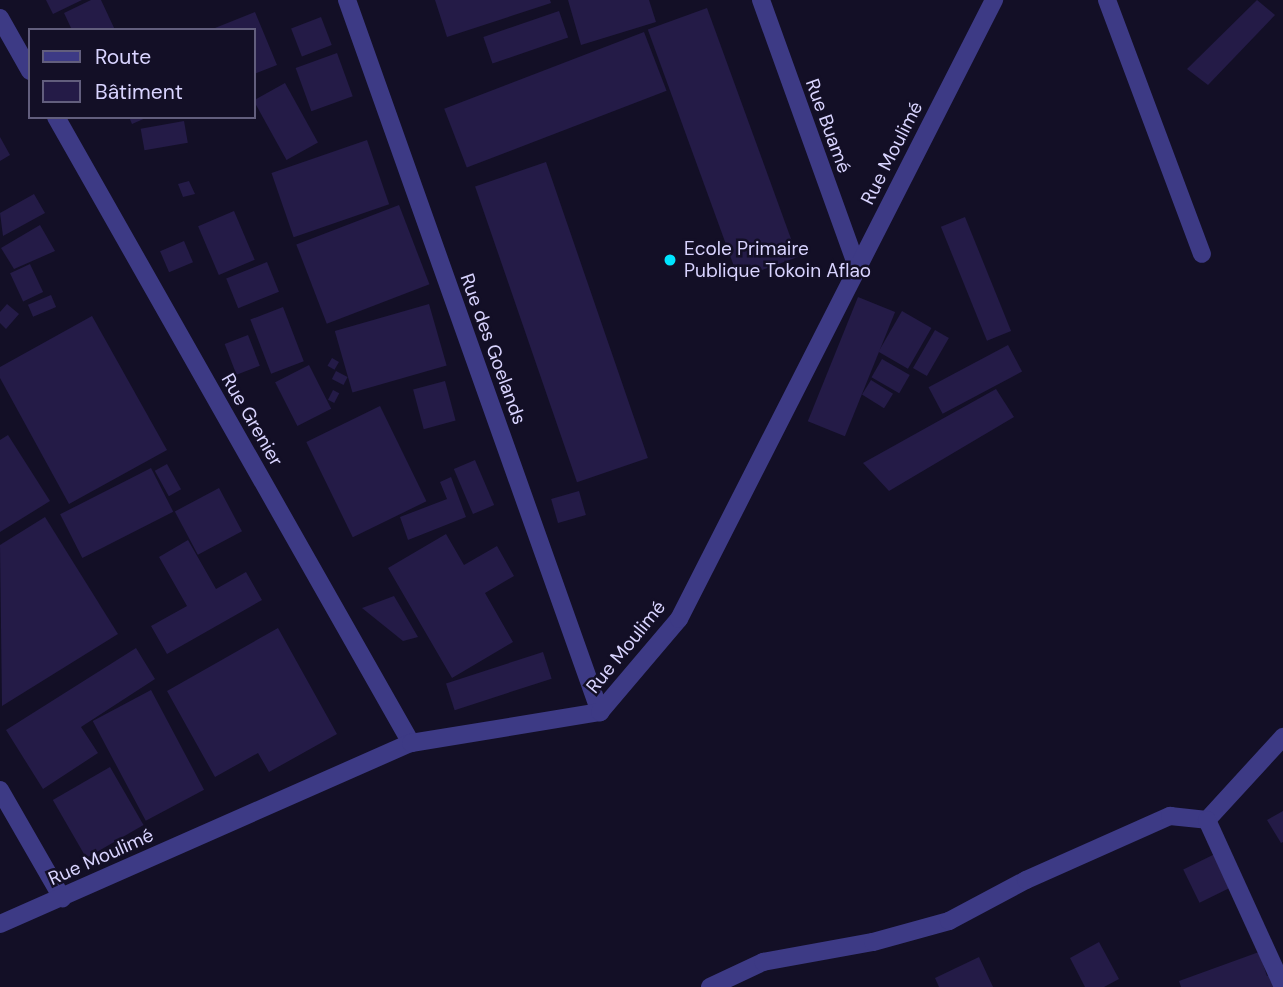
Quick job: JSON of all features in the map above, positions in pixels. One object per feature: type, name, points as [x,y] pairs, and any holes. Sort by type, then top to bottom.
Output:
[{"type":"street","name":"Rue des Goelands","points":[[346,0],[600,712]]},
{"type":"street","name":"Rue Buamé","points":[[761,0],[857,266]]},
{"type":"street","name":"Rue Moulimé","points":[[0,924],[411,743],[600,712],[679,619],[994,0]]},
{"type":"street","points":[[1107,0],[1202,254]]},
{"type":"street","points":[[0,19],[28,68]]},
{"type":"street","name":"Rue Grenier","points":[[57,119],[411,743]]},
{"type":"street","points":[[1208,820],[1283,737]]},
{"type":"street","points":[[0,790],[62,898]]},
{"type":"street","points":[[710,987],[763,962],[873,942],[948,920],[1026,880],[1170,816],[1208,820]]},
{"type":"street","points":[[1208,820],[1283,987]]},
{"type":"building","points":[[46,0],[82,0],[53,14]]},
{"type":"building","points":[[91,0],[101,0],[114,28],[71,28],[64,13]]},
{"type":"building","points":[[435,0],[550,0],[551,3],[447,37]]},
{"type":"building","points":[[568,0],[649,0],[656,22],[581,45]]},
{"type":"building","points":[[1257,0],[1275,15],[1208,85],[1187,69]]},
{"type":"building","points":[[707,8],[798,257],[738,279],[648,30]]},
{"type":"building","points":[[559,11],[568,37],[492,64],[483,37]]},
{"type":"building","points":[[255,12],[277,65],[256,73],[256,28],[215,28]]},
{"type":"building","points":[[321,17],[332,45],[302,56],[291,28]]},
{"type":"building","points":[[644,32],[667,91],[467,168],[444,109]]},
{"type":"building","points":[[337,53],[353,96],[311,111],[296,68]]},
{"type":"building","points":[[285,83],[318,142],[286,160],[256,105],[256,99]]},
{"type":"building","points":[[130,119],[143,119],[132,124]]},
{"type":"building","points":[[184,121],[188,143],[144,150],[141,129]]},
{"type":"building","points":[[0,137],[10,155],[0,161]]},
{"type":"building","points":[[367,140],[389,204],[294,237],[272,173]]},
{"type":"building","points":[[546,162],[648,458],[577,482],[475,186]]},
{"type":"building","points":[[189,181],[195,194],[183,197],[178,184]]},
{"type":"building","points":[[34,194],[45,213],[3,236],[0,213]]},
{"type":"building","points":[[399,205],[429,284],[327,324],[296,244]]},
{"type":"building","points":[[234,211],[255,260],[219,275],[198,226]]},
{"type":"building","points":[[965,217],[1011,331],[987,341],[941,227]]},
{"type":"building","points":[[40,225],[55,251],[14,269],[1,248]]},
{"type":"building","points":[[184,241],[193,262],[169,272],[160,251]]},
{"type":"building","points":[[267,262],[279,292],[238,308],[226,278]]},
{"type":"building","points":[[30,264],[43,292],[23,301],[10,273]]},
{"type":"building","points":[[51,295],[56,307],[33,317],[28,305]]},
{"type":"building","points":[[858,297],[895,312],[845,436],[808,421]]},
{"type":"building","points":[[7,304],[19,314],[6,329],[0,323],[0,312]]},
{"type":"building","points":[[429,304],[447,366],[352,393],[335,331]]},
{"type":"building","points":[[283,307],[304,361],[271,374],[250,320]]},
{"type":"building","points":[[902,311],[931,328],[908,369],[878,352]]},
{"type":"building","points":[[92,316],[167,450],[69,504],[0,378],[0,367]]},
{"type":"building","points":[[935,330],[949,338],[927,376],[913,368]]},
{"type":"building","points":[[248,335],[260,366],[236,375],[225,344]]},
{"type":"building","points":[[1008,345],[1022,371],[943,414],[929,387]]},
{"type":"building","points":[[332,358],[339,362],[334,370],[328,366]]},
{"type":"building","points":[[882,359],[910,375],[899,393],[872,377]]},
{"type":"building","points":[[309,365],[331,409],[297,426],[275,382]]},
{"type":"building","points":[[336,371],[348,377],[343,385],[332,379]]},
{"type":"building","points":[[871,380],[893,394],[884,408],[862,394]]},
{"type":"building","points":[[445,381],[456,421],[424,429],[413,390]]},
{"type":"building","points":[[996,389],[1014,417],[889,491],[863,463]]},
{"type":"building","points":[[333,390],[339,393],[334,403],[328,400]]},
{"type":"building","points":[[380,406],[426,501],[353,537],[306,442]]},
{"type":"building","points":[[8,435],[50,501],[0,532],[0,440]]},
{"type":"building","points":[[475,460],[494,505],[473,514],[454,469]]},
{"type":"building","points":[[167,464],[181,489],[169,496],[155,471]]},
{"type":"building","points":[[151,468],[173,512],[82,558],[60,514]]},
{"type":"building","points":[[451,477],[466,517],[408,540],[400,517],[447,499],[440,482]]},
{"type":"building","points":[[219,488],[242,531],[198,555],[175,511]]},
{"type":"building","points":[[579,491],[586,515],[558,523],[551,499]]},
{"type":"building","points":[[45,517],[118,634],[2,706],[0,545]]},
{"type":"building","points":[[446,534],[464,565],[497,546],[514,576],[485,593],[513,642],[452,678],[388,568]]},
{"type":"building","points":[[188,540],[216,589],[246,572],[262,600],[167,654],[151,626],[187,606],[159,557]]},
{"type":"building","points":[[394,596],[418,637],[403,641],[362,608]]},
{"type":"building","points":[[278,628],[337,734],[269,772],[258,753],[215,777],[167,691]]},
{"type":"building","points":[[136,648],[155,679],[81,727],[98,753],[43,789],[6,730]]},
{"type":"building","points":[[543,652],[552,679],[455,710],[446,684]]},
{"type":"building","points":[[151,690],[204,790],[146,821],[93,721]]},
{"type":"building","points":[[110,767],[144,825],[86,858],[53,800]]},
{"type":"building","points":[[1283,811],[1283,842],[1281,843],[1267,820]]},
{"type":"building","points":[[1221,851],[1237,884],[1199,903],[1183,869]]},
{"type":"building","points":[[1099,942],[1119,979],[1104,987],[1085,987],[1070,958]]},
{"type":"building","points":[[1259,952],[1267,976],[1272,973],[1278,987],[1181,987],[1179,981]]},
{"type":"building","points":[[979,957],[993,987],[939,987],[935,978]]},
{"type":"place","name":"Ecole Primaire Publique Tokoin Aflao","points":[[670,260]]}]
